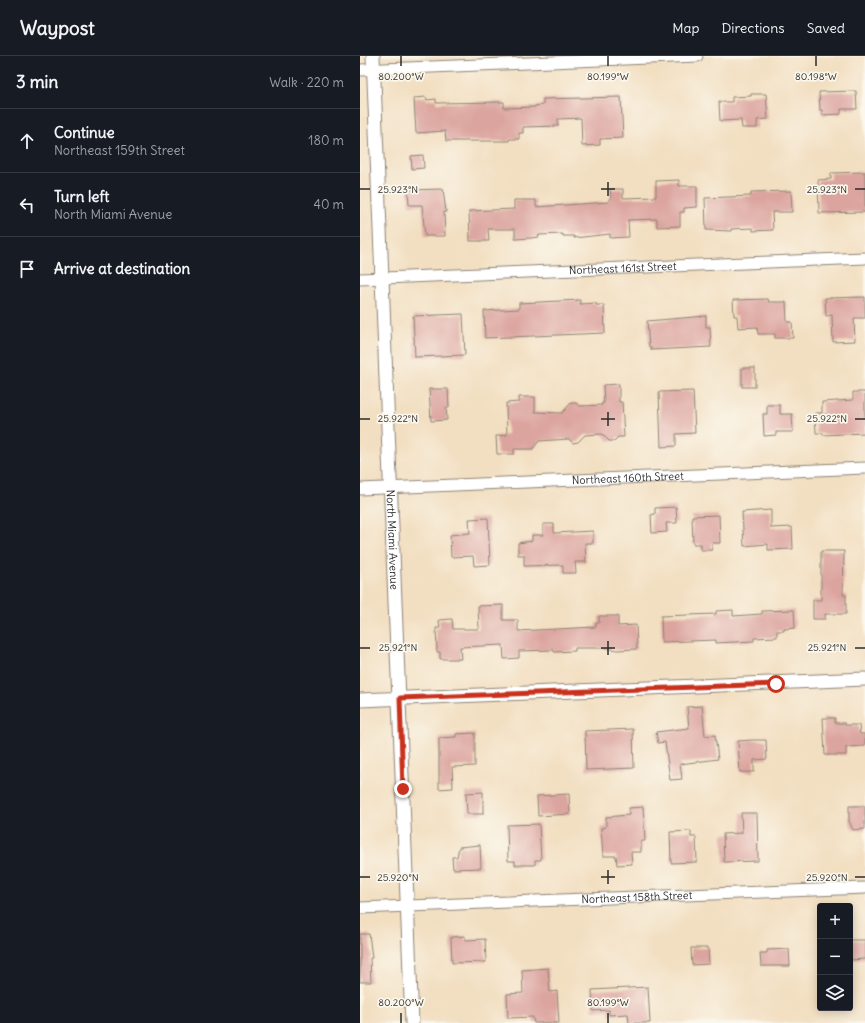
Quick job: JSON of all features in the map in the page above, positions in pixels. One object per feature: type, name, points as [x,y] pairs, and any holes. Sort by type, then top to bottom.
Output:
[{"type":"street","name":"North Miami Avenue","points":[[373,56],[412,1023]]},
{"type":"street","points":[[360,70],[697,56]]},
{"type":"street","name":"Northeast 161st Street","points":[[360,279],[865,258]]},
{"type":"street","name":"Northeast 160th Street","points":[[360,489],[865,468]]},
{"type":"street","points":[[360,700],[865,679]]},
{"type":"street","name":"Northeast 158th Street","points":[[360,908],[865,888]]},
{"type":"building","points":[[856,91],[857,109],[841,109],[841,114],[822,115],[822,110],[820,110],[819,92]]},
{"type":"building","points":[[751,94],[766,94],[768,119],[757,120],[757,128],[742,128],[741,120],[720,121],[719,102],[732,102],[732,97],[751,96]]},
{"type":"building","points":[[426,97],[427,100],[436,99],[436,103],[504,102],[504,108],[535,107],[543,105],[543,99],[621,97],[623,138],[600,139],[600,145],[582,146],[581,118],[558,119],[558,126],[523,127],[523,133],[519,133],[519,139],[509,139],[509,141],[446,141],[445,131],[416,133],[414,98]]},
{"type":"building","points":[[423,155],[424,168],[412,169],[411,156]]},
{"type":"building","points":[[865,172],[865,212],[819,213],[818,180],[831,179],[831,173]]},
{"type":"building","points":[[679,180],[679,186],[697,186],[697,207],[684,208],[684,212],[680,212],[680,226],[657,227],[657,219],[628,220],[629,237],[610,238],[610,234],[574,238],[574,236],[563,236],[563,234],[539,235],[539,237],[515,239],[515,229],[488,229],[489,241],[470,241],[469,211],[514,209],[514,200],[536,200],[536,207],[609,202],[609,199],[611,199],[610,189],[623,189],[623,198],[656,197],[656,181]]},
{"type":"building","points":[[443,189],[446,212],[444,212],[445,236],[425,236],[422,205],[409,205],[408,190]]},
{"type":"building","points":[[791,191],[792,212],[772,212],[773,230],[753,231],[753,228],[731,229],[731,231],[706,230],[705,198],[751,196],[751,192]]},
{"type":"building","points":[[865,297],[865,318],[854,318],[855,341],[833,342],[832,315],[826,316],[825,298]]},
{"type":"building","points":[[768,299],[769,302],[786,302],[787,322],[792,322],[793,338],[775,338],[775,334],[758,334],[757,327],[738,328],[737,316],[734,316],[733,300]]},
{"type":"building","points":[[580,300],[580,304],[596,303],[596,305],[604,305],[605,333],[485,338],[484,311],[519,309],[519,303]]},
{"type":"building","points":[[463,314],[465,355],[415,357],[413,316]]},
{"type":"building","points":[[706,316],[706,327],[710,327],[711,347],[651,350],[651,347],[649,347],[647,321]]},
{"type":"building","points":[[742,368],[755,368],[755,387],[742,387]]},
{"type":"building","points":[[619,384],[619,402],[622,402],[624,437],[618,437],[614,441],[609,441],[602,434],[585,435],[578,442],[573,443],[569,439],[539,441],[533,449],[514,449],[514,454],[497,454],[496,436],[507,435],[506,403],[519,402],[519,397],[535,397],[535,412],[562,413],[571,403],[576,403],[580,406],[602,405],[602,403],[604,403],[603,385]]},
{"type":"building","points":[[429,389],[448,389],[449,408],[446,408],[447,420],[431,421]]},
{"type":"building","points":[[693,391],[695,433],[676,434],[676,446],[661,447],[659,392]]},
{"type":"building","points":[[853,392],[865,392],[865,433],[823,435],[823,433],[816,433],[815,413],[822,413],[822,402],[853,400]]},
{"type":"building","points":[[767,405],[780,405],[780,414],[792,414],[793,432],[776,432],[776,435],[764,436],[763,414],[767,414]]},
{"type":"building","points":[[676,507],[677,523],[666,523],[667,532],[652,533],[651,515],[655,514],[655,508]]},
{"type":"building","points":[[771,510],[771,528],[792,527],[793,549],[768,550],[768,544],[744,546],[742,512]]},
{"type":"building","points":[[719,515],[720,543],[712,543],[712,550],[701,550],[701,544],[693,544],[692,516]]},
{"type":"building","points":[[488,518],[490,565],[474,566],[473,556],[451,557],[450,535],[470,533],[469,519]]},
{"type":"building","points":[[543,524],[554,524],[554,533],[593,531],[593,543],[585,543],[586,562],[575,562],[576,573],[563,573],[563,565],[524,566],[524,555],[518,555],[518,543],[532,541],[532,535],[543,535]]},
{"type":"building","points":[[821,551],[844,551],[843,595],[846,595],[846,614],[825,614],[825,619],[813,619],[813,600],[821,600]]},
{"type":"building","points":[[503,605],[503,620],[518,620],[518,631],[596,627],[596,623],[599,623],[599,616],[618,616],[618,626],[636,625],[637,649],[617,650],[607,648],[575,648],[575,651],[519,651],[519,658],[504,659],[503,645],[460,647],[461,659],[440,659],[440,652],[437,652],[436,628],[440,628],[439,620],[452,619],[453,629],[479,629],[478,606]]},
{"type":"building","points":[[733,610],[733,616],[762,614],[762,611],[794,610],[795,628],[777,631],[777,637],[754,638],[754,641],[716,643],[716,640],[662,642],[661,616],[716,614],[716,611]]},
{"type":"building","points":[[702,706],[705,736],[715,735],[718,759],[680,764],[682,779],[670,780],[665,742],[658,743],[656,732],[689,728],[687,707]]},
{"type":"building","points":[[823,718],[835,718],[835,723],[845,723],[845,725],[859,725],[860,734],[865,734],[865,746],[846,747],[846,755],[825,755]]},
{"type":"building","points":[[633,729],[634,768],[586,770],[585,731]]},
{"type":"building","points":[[475,733],[475,766],[452,767],[453,788],[439,789],[439,738],[456,737],[456,734]]},
{"type":"building","points":[[766,740],[767,759],[754,760],[754,772],[740,772],[738,741]]},
{"type":"building","points":[[483,792],[483,814],[467,814],[466,793]]},
{"type":"building","points":[[569,794],[570,814],[538,816],[537,796]]},
{"type":"building","points":[[849,806],[865,806],[865,829],[853,830],[849,821]]},
{"type":"building","points":[[643,807],[645,841],[641,841],[641,852],[631,852],[632,864],[617,865],[616,856],[603,856],[601,828],[606,827],[606,817],[629,815],[629,808]]},
{"type":"building","points":[[741,813],[757,813],[758,861],[724,862],[723,834],[742,833]]},
{"type":"building","points":[[539,824],[541,860],[535,860],[535,865],[515,865],[515,861],[508,861],[507,825]]},
{"type":"building","points":[[691,831],[691,837],[696,837],[697,862],[671,863],[670,832]]},
{"type":"building","points":[[480,845],[481,868],[453,869],[452,857],[457,857],[459,847]]},
{"type":"building","points":[[360,934],[369,934],[372,958],[370,958],[371,982],[360,982]]},
{"type":"building","points":[[465,936],[465,940],[485,939],[486,962],[452,963],[451,937]]},
{"type":"building","points":[[853,940],[865,940],[865,959],[853,960]]},
{"type":"building","points":[[691,948],[708,948],[709,964],[692,965]]},
{"type":"building","points":[[789,949],[790,966],[761,966],[760,953],[767,953],[767,950]]},
{"type":"building","points":[[548,968],[550,992],[557,991],[559,1023],[534,1023],[533,1017],[508,1018],[507,994],[523,993],[522,970]]},
{"type":"building","points":[[648,987],[650,1023],[629,1023],[628,1014],[609,1015],[609,1010],[593,1011],[592,990]]},
{"type":"route","points":[[403,789],[400,698],[776,684]]}]
